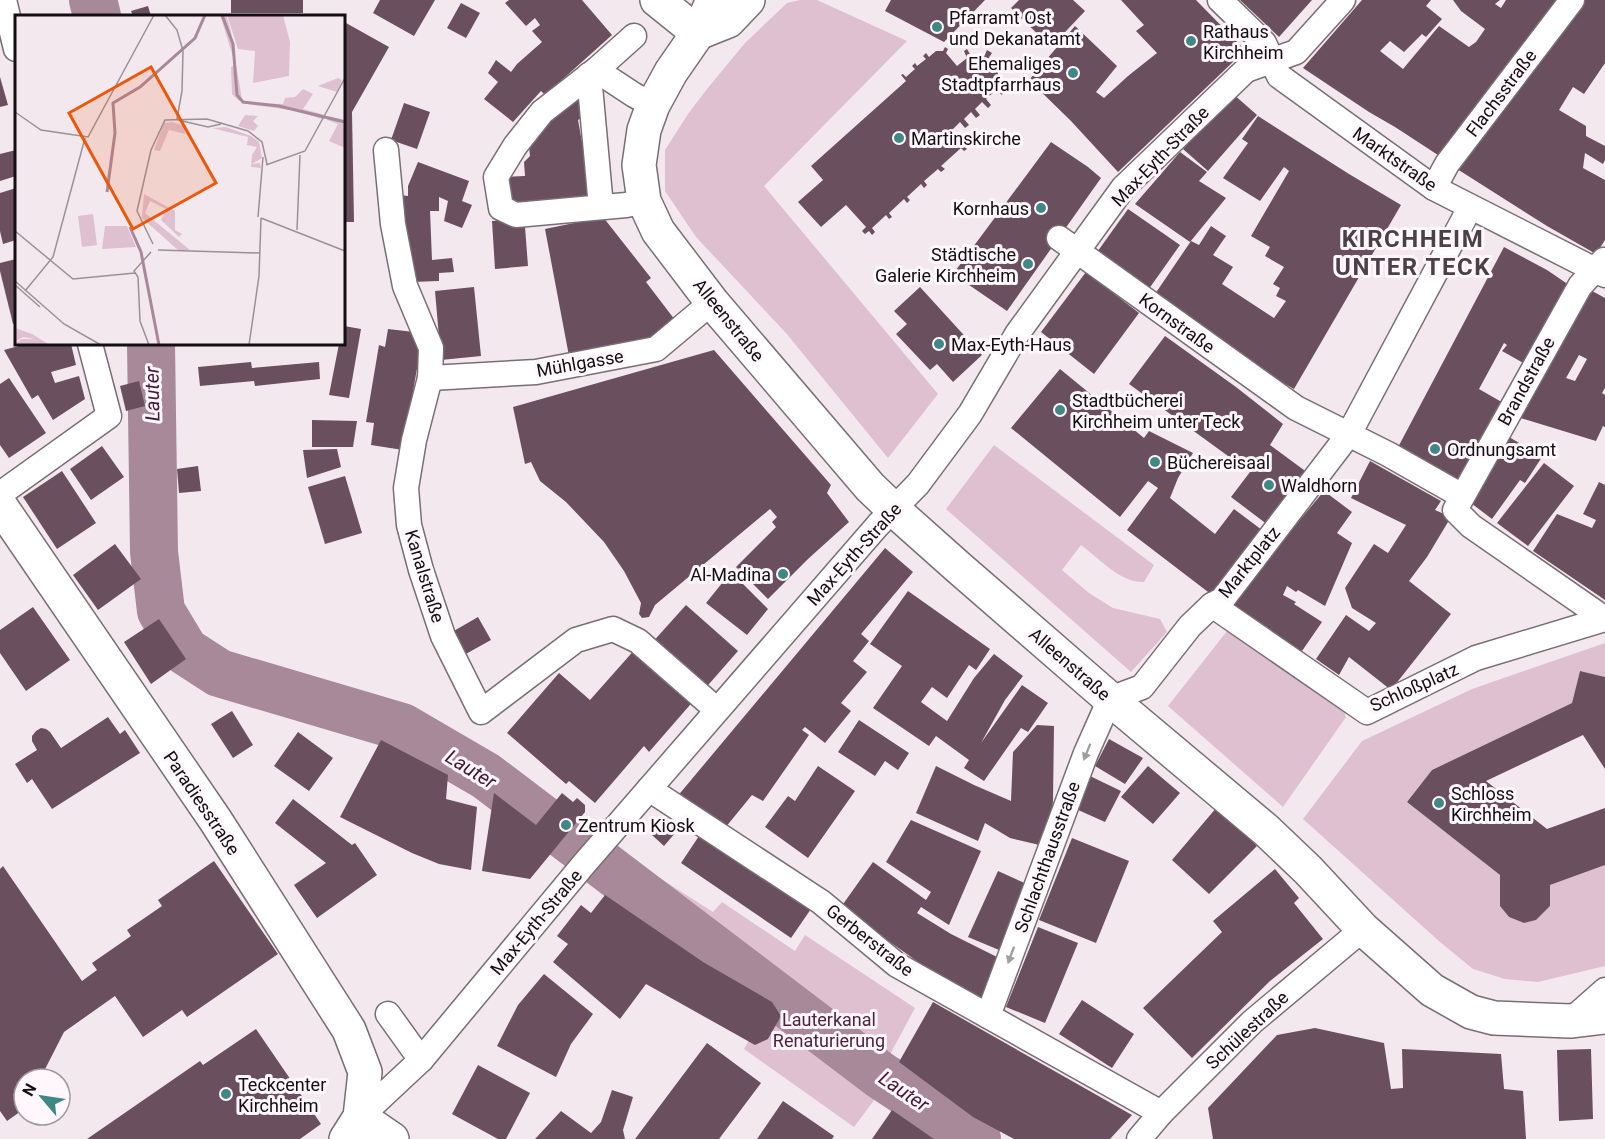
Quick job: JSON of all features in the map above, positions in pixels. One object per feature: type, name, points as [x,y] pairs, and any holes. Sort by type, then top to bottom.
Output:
[{"type":"street","points":[[4,0],[15,45]]},
{"type":"street","points":[[657,0],[698,33],[728,21],[748,0]]},
{"type":"street","name":"Alleenstraße","points":[[712,0],[698,33],[671,72],[653,105],[644,130],[639,165],[644,201],[658,231],[712,302],[870,487],[1110,699],[1266,830],[1308,870],[1363,929],[1432,990],[1471,1012],[1494,1018],[1570,1021],[1605,1017]]},
{"type":"street","name":"Marktstraße","points":[[1220,0],[1264,43],[1279,76],[1434,188],[1467,206],[1602,268]]},
{"type":"street","name":"Max-Eyth-Straße","points":[[353,1128],[421,1060],[619,823],[878,525],[918,484],[970,414],[1068,245],[1123,188],[1246,70],[1296,52],[1343,0]]},
{"type":"street","name":"Flachsstraße","points":[[1434,188],[1447,164],[1572,0]]},
{"type":"street","points":[[634,36],[593,73],[542,112],[515,146],[496,177],[501,208],[516,215],[644,201]]},
{"type":"street","points":[[593,73],[653,105]]},
{"type":"street","points":[[593,73],[601,207]]},
{"type":"street","name":"Kanalstraße","points":[[386,150],[393,224],[405,286],[431,348],[430,378],[414,440],[406,488],[409,525],[443,636],[481,712],[576,640],[613,630],[638,641],[717,710]]},
{"type":"street","name":"Marktplatz","points":[[1110,699],[1142,687],[1191,626],[1212,605],[1221,600],[1349,434],[1465,217],[1467,206]]},
{"type":"street","name":"Kornstraße","points":[[1068,245],[1296,408],[1349,434]]},
{"type":"street","name":"Brandstraße","points":[[1462,496],[1580,286],[1602,268]]},
{"type":"street","name":"Mühlgasse","points":[[430,378],[536,372],[656,349],[712,302]]},
{"type":"street","points":[[0,494],[109,416],[90,345]]},
{"type":"street","points":[[1349,434],[1462,496]]},
{"type":"street","name":"Schloßplatz","points":[[1462,496],[1455,510],[1471,526],[1605,619]]},
{"type":"street","name":"Paradiesstraße","points":[[0,505],[216,821],[349,1030],[365,1072],[353,1128]]},
{"type":"street","name":"Schloßplatz","points":[[1212,605],[1367,712],[1476,658],[1605,619]]},
{"type":"street","name":"Schlachthausstraße","points":[[988,1016],[1086,753],[1110,699]]},
{"type":"street","name":"Gerberstraße","points":[[649,789],[821,902],[897,965],[1161,1113]]},
{"type":"street","name":"Schülestraße","points":[[1139,1139],[1161,1113],[1252,1022],[1363,929]]},
{"type":"street","points":[[1570,1021],[1605,990]]},
{"type":"street","points":[[388,1014],[421,1060]]},
{"type":"street","points":[[353,1128],[392,1139]]},
{"type":"green space","points":[[817,0],[907,41],[764,186],[938,394],[888,458],[786,333],[696,237],[665,191],[665,150],[688,114],[745,43],[787,3]]},
{"type":"green space","points":[[994,445],[1154,565],[1144,582],[1135,581],[1110,569],[1081,545],[1062,570],[1089,593],[1113,608],[1160,619],[1167,632],[1131,672],[946,509]]},
{"type":"green space","points":[[1231,626],[1342,705],[1346,717],[1283,807],[1168,706]]},
{"type":"green space","points":[[1605,643],[1605,677],[1580,671],[1572,703],[1432,770],[1407,802],[1500,875],[1500,906],[1509,917],[1524,923],[1536,920],[1550,906],[1550,885],[1605,865],[1605,966],[1538,982],[1505,979],[1473,969],[1303,819],[1362,741],[1472,689]]},
{"type":"green space","name":"Lauterkanal Renaturierung","points":[[641,866],[713,912],[722,902],[795,951],[805,935],[915,1008],[887,1060],[881,1091],[854,1127],[744,1049],[776,992],[618,893]]},
{"type":"building","points":[[231,0],[303,0],[303,13],[231,13]]},
{"type":"building","points":[[380,0],[435,0],[414,36],[373,13]]},
{"type":"building","points":[[509,0],[582,0],[612,35],[545,95],[541,91],[513,122],[484,99],[498,82],[488,73],[496,60],[511,72],[542,42],[532,31],[540,25],[535,18],[526,26],[505,3]]},
{"type":"building","name":"Pfarramt Ost und Dekanatamt","points":[[891,0],[985,0],[944,42],[885,11]]},
{"type":"building","points":[[1019,0],[1073,0],[1085,11],[1051,47],[1011,8]]},
{"type":"building","points":[[1121,0],[1196,0],[1246,51],[1118,172],[1029,80],[1075,26],[1117,66],[1096,92],[1104,98],[1157,53],[1136,31],[1144,25]]},
{"type":"building","points":[[1240,0],[1312,0],[1279,37]]},
{"type":"building","points":[[1362,0],[1431,0],[1426,6],[1442,19],[1426,37],[1422,34],[1404,52],[1390,41],[1380,51],[1403,69],[1439,26],[1469,47],[1476,42],[1485,29],[1461,11],[1453,0],[1500,0],[1495,4],[1501,8],[1506,0],[1561,0],[1441,157],[1303,68]]},
{"type":"building","points":[[1585,0],[1605,0],[1605,63],[1584,94],[1573,87],[1559,110],[1586,126],[1586,136],[1605,146],[1603,164],[1585,153],[1583,168],[1605,180],[1605,240],[1596,254],[1454,167]]},
{"type":"building","points":[[461,3],[480,13],[466,38],[447,28]]},
{"type":"building","points":[[148,6],[151,15],[133,15],[131,11]]},
{"type":"building","points":[[346,23],[389,47],[352,112],[354,222],[345,222]]},
{"type":"building","name":"Martinskirche","points":[[945,47],[948,49],[946,53],[957,66],[967,58],[964,51],[967,49],[971,56],[984,57],[987,50],[992,53],[988,59],[997,68],[1005,66],[1006,71],[998,73],[998,87],[1005,90],[1002,95],[996,90],[986,99],[991,105],[988,108],[982,102],[975,109],[980,115],[976,118],[971,112],[964,119],[969,125],[965,128],[960,122],[951,131],[967,149],[964,151],[961,148],[941,166],[945,169],[941,172],[938,169],[924,181],[927,185],[924,188],[921,184],[907,197],[910,200],[907,203],[904,199],[889,213],[892,217],[889,219],[886,215],[872,228],[875,232],[872,235],[869,231],[865,234],[862,231],[866,227],[846,205],[821,227],[798,202],[823,180],[811,166],[906,81],[901,75],[906,77],[915,69],[912,66],[915,63],[917,66],[926,59],[923,56],[926,53],[929,57],[936,51],[943,51]]},
{"type":"building","points":[[0,77],[8,105],[0,107]]},
{"type":"building","points":[[1232,93],[1257,115],[1208,171],[1183,149]]},
{"type":"building","points":[[581,95],[584,116],[578,120],[587,170],[589,200],[507,208],[505,177],[525,176],[524,162],[530,156],[528,136]]},
{"type":"building","points":[[404,103],[430,112],[417,149],[391,140]]},
{"type":"building","points":[[1258,116],[1401,205],[1294,389],[1246,362],[1153,297],[1191,241],[1199,245],[1211,226],[1226,236],[1213,255],[1233,267],[1222,284],[1274,318],[1286,301],[1276,296],[1280,288],[1273,284],[1284,267],[1265,256],[1270,247],[1251,236],[1289,171],[1284,167],[1260,201],[1223,178],[1248,143],[1242,139]]},
{"type":"building","name":"Kornhaus","points":[[1051,142],[1101,178],[1007,311],[953,274]]},
{"type":"building","points":[[15,150],[15,176],[0,181],[0,154]]},
{"type":"building","points":[[1180,152],[1207,172],[1199,181],[1226,198],[1190,242],[1135,204]]},
{"type":"building","points":[[418,162],[469,181],[462,201],[472,205],[462,228],[444,221],[448,201],[439,197],[439,211],[430,211],[432,260],[452,258],[454,272],[439,273],[439,281],[412,282],[400,195],[408,196],[408,186]]},
{"type":"building","points":[[15,188],[15,240],[3,244],[0,231],[0,193]]},
{"type":"building","points":[[1128,209],[1180,245],[1146,293],[1095,255]]},
{"type":"building","points":[[603,217],[651,278],[646,282],[675,320],[656,337],[569,356],[545,229]]},
{"type":"building","points":[[508,220],[525,227],[528,266],[495,269],[492,221]]},
{"type":"building","points":[[1504,247],[1547,270],[1569,285],[1527,365],[1502,351],[1507,345],[1504,343],[1479,389],[1505,404],[1461,486],[1396,451]]},
{"type":"building","points":[[15,259],[15,323],[13,324],[0,271],[0,263]]},
{"type":"building","points":[[1086,272],[1139,313],[1094,374],[1041,332]]},
{"type":"building","points":[[1583,286],[1605,298],[1605,388],[1602,393],[1605,395],[1605,427],[1603,426],[1596,441],[1514,416]],"holes":[[[1579,355],[1587,359],[1575,381],[1566,378]]]},
{"type":"building","points":[[474,287],[481,356],[441,360],[435,291]]},
{"type":"building","name":"Max-Eyth-Haus","points":[[920,287],[982,355],[953,382],[937,364],[930,370],[896,334],[907,324],[894,311]]},
{"type":"building","points":[[345,326],[361,329],[349,398],[329,395],[339,345],[345,345]]},
{"type":"building","points":[[388,329],[414,332],[421,345],[403,450],[371,445],[374,423],[366,422],[379,345],[385,347]]},
{"type":"building","points":[[1165,336],[1283,424],[1270,445],[1308,473],[1268,525],[1231,497],[1250,472],[1129,384]]},
{"type":"building","points":[[22,345],[71,345],[76,365],[51,372],[55,383],[79,376],[85,399],[53,420],[38,395],[32,399],[4,350]]},
{"type":"building","points":[[714,350],[831,485],[827,493],[849,522],[768,599],[736,567],[776,527],[772,522],[777,517],[770,509],[655,605],[649,617],[642,618],[639,614],[641,603],[624,571],[604,542],[566,502],[540,481],[531,462],[525,464],[513,407]]},
{"type":"building","points":[[251,362],[252,368],[319,362],[320,379],[255,386],[254,381],[200,386],[198,367]]},
{"type":"building","points":[[1060,369],[1144,438],[1149,431],[1193,453],[1178,478],[1170,498],[1215,534],[1234,509],[1262,530],[1212,595],[1127,530],[1158,488],[1148,481],[1120,517],[1011,428]]},
{"type":"building","points":[[9,378],[46,433],[9,458],[0,445],[0,384]]},
{"type":"building","points":[[139,381],[145,406],[126,411],[120,386]]},
{"type":"building","points":[[312,420],[357,421],[353,447],[312,447]]},
{"type":"building","points":[[1501,432],[1542,457],[1525,483],[1520,480],[1492,519],[1467,500]]},
{"type":"building","points":[[102,446],[124,477],[91,500],[70,469]]},
{"type":"building","points":[[337,449],[341,467],[307,478],[303,450]]},
{"type":"building","points":[[1370,461],[1441,501],[1435,510],[1451,517],[1427,557],[1409,581],[1451,614],[1391,690],[1349,657],[1339,675],[1316,659],[1346,615],[1369,631],[1376,623],[1352,608],[1345,588],[1374,544],[1388,553],[1406,525],[1351,498]]},
{"type":"building","points":[[1544,463],[1574,486],[1528,546],[1497,523]]},
{"type":"building","points":[[198,466],[201,491],[179,493],[177,469]]},
{"type":"building","points":[[62,471],[96,523],[57,549],[23,497]]},
{"type":"building","points":[[345,476],[362,533],[325,544],[308,487]]},
{"type":"building","points":[[1599,482],[1605,485],[1605,600],[1533,551],[1557,514],[1592,528],[1596,520],[1583,514]]},
{"type":"building","points":[[1324,491],[1352,512],[1337,533],[1352,543],[1325,606],[1287,586],[1283,595],[1322,622],[1302,651],[1273,636],[1228,606]]},
{"type":"building","points":[[115,544],[141,579],[98,610],[73,575]]},
{"type":"building","points":[[885,548],[913,572],[861,634],[869,641],[853,661],[867,672],[841,703],[851,711],[825,743],[805,727],[802,730],[809,735],[763,801],[752,795],[725,828],[676,798]]},
{"type":"building","points":[[731,572],[768,609],[747,635],[706,603]]},
{"type":"building","points":[[908,591],[990,649],[976,670],[969,665],[947,698],[932,687],[921,702],[947,721],[974,678],[994,654],[1023,676],[1005,700],[981,743],[1022,685],[1048,703],[1028,732],[1021,728],[984,781],[964,768],[969,760],[936,736],[929,746],[873,708],[902,666],[870,644]]},
{"type":"building","points":[[686,605],[738,651],[702,692],[650,645]]},
{"type":"building","points":[[33,607],[70,660],[26,691],[0,653],[0,630]]},
{"type":"building","points":[[478,617],[491,640],[464,655],[452,632]]},
{"type":"building","points":[[159,619],[186,659],[151,684],[124,642]]},
{"type":"building","points":[[637,647],[696,698],[649,752],[644,746],[595,803],[569,781],[566,784],[507,733],[559,673],[590,700]]},
{"type":"building","points":[[1580,671],[1605,677],[1605,769],[1583,735],[1486,781],[1547,829],[1605,808],[1605,865],[1550,885],[1550,906],[1536,920],[1524,923],[1509,917],[1500,906],[1500,875],[1407,802],[1432,770],[1572,703]]},
{"type":"building","points":[[232,711],[253,745],[233,758],[211,724]]},
{"type":"building","points":[[108,717],[120,734],[125,730],[140,753],[52,809],[32,779],[27,783],[15,764],[37,750],[32,736],[41,728],[46,729],[61,748]]},
{"type":"building","points":[[859,720],[909,753],[898,770],[885,761],[875,776],[838,752]]},
{"type":"building","points":[[1037,725],[1054,726],[1053,801],[1048,847],[1010,838],[985,823],[978,841],[916,813],[936,766],[1011,801],[1013,752]]},
{"type":"building","points":[[298,732],[333,758],[309,791],[274,766]]},
{"type":"building","points":[[1109,739],[1143,758],[1125,784],[1095,766]]},
{"type":"building","points":[[381,740],[448,775],[446,799],[477,807],[471,870],[439,864],[340,817]]},
{"type":"building","points":[[818,766],[855,791],[808,858],[765,827],[788,796],[795,801]]},
{"type":"building","points":[[1148,766],[1180,793],[1153,824],[1121,797]]},
{"type":"building","points":[[1090,776],[1121,791],[1105,822],[1076,809]]},
{"type":"building","points":[[494,793],[536,825],[562,793],[573,802],[577,798],[585,805],[585,812],[530,879],[482,871]]},
{"type":"building","points":[[293,799],[352,845],[355,843],[377,875],[317,918],[294,885],[326,863],[275,823]]},
{"type":"building","points":[[1217,807],[1257,846],[1209,894],[1172,860]]},
{"type":"building","points":[[911,820],[981,851],[949,925],[921,907],[917,913],[951,934],[1001,959],[982,998],[932,972],[841,907],[873,862],[926,900],[931,892],[886,862]]},
{"type":"building","points":[[663,821],[676,832],[664,846],[652,835]]},
{"type":"building","points":[[699,836],[813,906],[791,938],[681,863]]},
{"type":"building","points":[[1072,838],[1129,861],[1096,943],[1039,920]]},
{"type":"building","points":[[214,861],[278,954],[187,1017],[182,1010],[143,1037],[115,996],[64,1032],[46,1067],[12,1067],[12,1117],[7,1121],[0,1111],[0,869],[3,866],[82,981],[97,970],[92,963],[131,936],[127,930],[162,906],[158,900]]},
{"type":"building","points":[[1275,869],[1299,898],[1294,903],[1323,939],[1270,981],[1192,1058],[1143,1008],[1222,932],[1213,921]]},
{"type":"building","points":[[998,871],[1029,885],[999,950],[968,937]]},
{"type":"building","points":[[605,895],[703,962],[772,1002],[781,1016],[768,1039],[755,1045],[646,984],[620,1019],[553,962],[568,944],[557,936],[581,905],[591,913]]},
{"type":"building","points":[[1038,927],[1078,943],[1045,1023],[1006,1007]]},
{"type":"building","points":[[544,974],[593,1014],[571,1044],[556,1077],[497,1046],[518,1005]]},
{"type":"building","points":[[1082,1000],[1134,1034],[1112,1068],[1059,1034]]},
{"type":"building","points":[[933,1002],[1132,1115],[1110,1139],[1014,1139],[973,1117],[899,1062]]},
{"type":"building","points":[[1315,1028],[1384,1043],[1391,1089],[1403,1088],[1402,1049],[1501,1054],[1504,1089],[1523,1091],[1526,1139],[1213,1139],[1208,1108],[1277,1035]]},
{"type":"building","name":"Teckcenter Kirchheim","points":[[256,1029],[321,1124],[300,1139],[87,1139],[200,1061],[203,1065]]},
{"type":"building","points":[[707,1043],[761,1083],[719,1139],[635,1139]]},
{"type":"building","points":[[1591,1049],[1593,1119],[1559,1121],[1557,1050]]},
{"type":"building","points":[[478,1065],[530,1093],[506,1139],[498,1139],[452,1114]]},
{"type":"building","points":[[612,1090],[633,1097],[623,1130],[625,1139],[535,1139],[561,1111],[591,1133],[601,1122]]},
{"type":"building","points":[[783,1101],[834,1136],[832,1139],[757,1139]]},
{"type":"building","points":[[892,1110],[934,1139],[872,1139]]},
{"type":"waterway","name":"Lauter","points":[[93,0],[97,15]]},
{"type":"waterway","name":"Lauter","points":[[151,345],[154,552],[161,611],[185,651],[219,673],[402,727],[486,776],[880,1075],[977,1139]]},
{"type":"place","name":"Pfarramt Ost und Dekanatamt","points":[[937,27]]},
{"type":"place","name":"Rathaus Kirchheim","points":[[1191,41]]},
{"type":"place","name":"Ehemaliges Stadtpfarrhaus","points":[[1073,73]]},
{"type":"place","name":"Martinskirche","points":[[899,138]]},
{"type":"place","name":"Kornhaus","points":[[1041,208]]},
{"type":"place","name":"Städtische Galerie Kirchheim","points":[[1028,264]]},
{"type":"place","name":"Max-Eyth-Haus","points":[[939,344]]},
{"type":"place","name":"Stadtbücherei Kirchheim unter Teck","points":[[1060,410]]},
{"type":"place","name":"Ordnungsamt","points":[[1435,449]]},
{"type":"place","name":"Büchereisaal","points":[[1155,462]]},
{"type":"place","name":"Waldhorn","points":[[1269,485]]},
{"type":"place","name":"Al-Madina","points":[[783,574]]},
{"type":"place","name":"Schloss Kirchheim","points":[[1439,803]]},
{"type":"place","name":"Zentrum Kiosk","points":[[566,825]]},
{"type":"place","name":"Teckcenter Kirchheim","points":[[226,1094]]},
{"type":"district","name":"KIRCHHEIM UNTER TECK","points":[[1413,253]]}]
